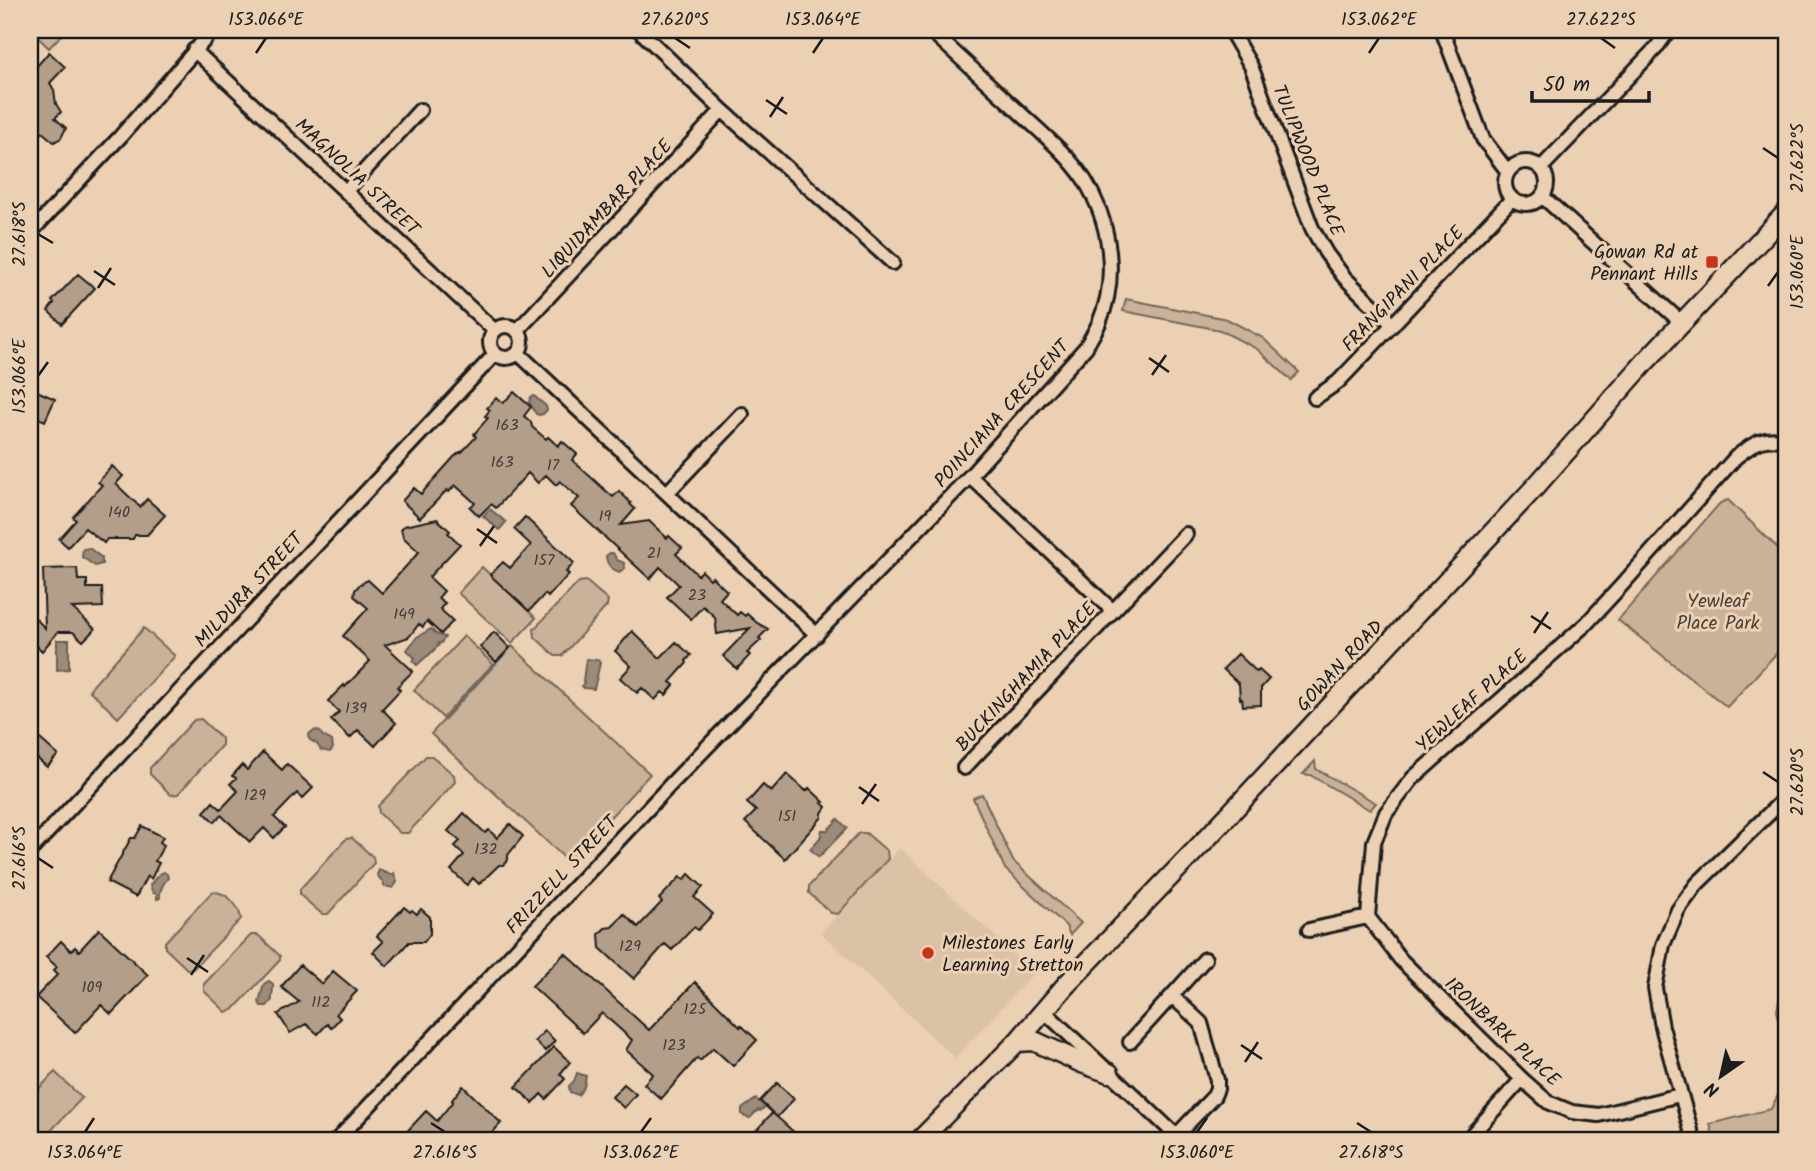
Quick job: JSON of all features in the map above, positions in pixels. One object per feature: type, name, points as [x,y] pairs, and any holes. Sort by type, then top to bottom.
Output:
[{"type":"main road","name":"GOWAN ROAD","points":[[919,1141],[1017,1042],[1066,985],[1536,486],[1682,323],[1786,213]]},
{"type":"main road","points":[[1017,1042],[1034,1041],[1109,1073]]},
{"type":"street","points":[[30,233],[120,137],[213,30]]},
{"type":"street","points":[[639,30],[722,110],[892,263]]},
{"type":"street","name":"POINCIANA CRESCENT","points":[[817,635],[970,476],[1086,347],[1099,323],[1106,302],[1110,274],[1108,240],[1098,206],[1083,178],[1053,144],[930,30]]},
{"type":"street","name":"TULIPWOOD PLACE","points":[[1230,30],[1251,66],[1316,236],[1344,277],[1393,325]]},
{"type":"street","points":[[1441,30],[1483,139],[1508,172]]},
{"type":"street","points":[[1541,168],[1656,48],[1669,30]]},
{"type":"street","name":"MAGNOLIA STREET","points":[[194,50],[495,331]]},
{"type":"street","points":[[346,191],[420,110]]},
{"type":"street","name":"LIQUIDAMBAR PLACE","points":[[517,331],[722,110]]},
{"type":"street","points":[[1534,163],[1545,173],[1547,185],[1542,196],[1531,204],[1512,199],[1505,186],[1508,172],[1513,166],[1534,163]]},
{"type":"street","points":[[1542,196],[1682,323]]},
{"type":"street","name":"FRANGIPANI PLACE","points":[[1315,398],[1338,382],[1512,199]]},
{"type":"street","points":[[504,327],[517,331],[522,344],[518,353],[504,358],[495,354],[490,345],[495,331],[504,327]]},
{"type":"street","points":[[518,353],[817,635]]},
{"type":"street","name":"MILDURA STREET","points":[[30,851],[495,354]]},
{"type":"street","points":[[667,493],[742,414]]},
{"type":"street","name":"YEWLEAF PLACE","points":[[1368,917],[1374,842],[1386,813],[1413,778],[1586,624],[1736,457],[1756,442],[1778,439],[1786,441]]},
{"type":"street","name":"BUCKINGHAMIA PLACE","points":[[970,476],[1113,611]]},
{"type":"street","name":"BUCKINGHAMIA PLACE","points":[[964,768],[1185,534]]},
{"type":"street","name":"FRIZZELL STREET","points":[[336,1141],[673,782],[817,635]]},
{"type":"street","points":[[1694,1141],[1662,1027],[1656,988],[1663,946],[1678,909],[1697,884],[1786,797]]},
{"type":"street","points":[[1309,930],[1368,917]]},
{"type":"street","name":"IRONBARK PLACE","points":[[1368,917],[1401,960],[1548,1102],[1572,1112],[1599,1115],[1680,1095]]},
{"type":"street","points":[[1130,1042],[1205,959]]},
{"type":"street","points":[[1044,1010],[1179,1139],[1214,1096],[1217,1080],[1201,1023],[1172,996]]},
{"type":"street","points":[[1466,1141],[1522,1079]]},
{"type":"shaded area","points":[[534,396],[546,406],[547,410],[543,414],[536,414],[529,402]]},
{"type":"shaded area","points":[[490,509],[506,522],[499,530],[483,516]]},
{"type":"shaded area","points":[[89,548],[102,558],[102,564],[95,566],[82,557],[83,549]]},
{"type":"shaded area","points":[[610,553],[624,563],[625,568],[619,572],[610,566],[606,556]]},
{"type":"shaded area","points":[[431,629],[445,637],[417,665],[413,661],[415,658],[407,650],[417,637]]},
{"type":"shaded area","points":[[57,640],[69,640],[69,669],[57,670]]},
{"type":"shaded area","points":[[586,659],[598,660],[600,663],[594,689],[582,686]]},
{"type":"shaded area","points":[[316,730],[332,741],[333,748],[330,752],[321,750],[310,740],[308,736]]},
{"type":"shaded area","points":[[838,819],[847,828],[819,857],[810,849],[820,838],[822,830],[828,830]]},
{"type":"shaded area","name":"Milestones Early Learning Stretton","points":[[900,848],[1034,973],[955,1058],[821,933]]},
{"type":"shaded area","points":[[379,870],[391,875],[394,873],[397,882],[393,888],[384,886],[377,875]]},
{"type":"shaded area","points":[[164,872],[168,878],[162,887],[160,898],[157,899],[157,894],[153,893],[150,885]]},
{"type":"shaded area","points":[[269,981],[273,984],[272,1000],[267,1006],[261,1006],[259,1002],[264,984]]},
{"type":"shaded area","points":[[577,1073],[586,1076],[584,1087],[578,1095],[570,1092],[569,1086]]},
{"type":"shaded area","points":[[756,1099],[765,1107],[750,1118],[745,1117],[742,1109]]},
{"type":"green space","points":[[30,30],[66,30],[49,48]]},
{"type":"green space","points":[[1126,299],[1227,319],[1263,338],[1299,372],[1291,380],[1257,349],[1220,330],[1123,311]]},
{"type":"green space","name":"Yewleaf Place Park","points":[[1728,500],[1786,556],[1786,643],[1727,707],[1618,620],[1720,503]]},
{"type":"green space","points":[[482,567],[536,618],[512,643],[458,593]]},
{"type":"green space","points":[[586,581],[608,600],[607,606],[562,656],[555,656],[535,637],[534,629],[579,582]]},
{"type":"green space","points":[[144,628],[175,656],[118,718],[89,690]]},
{"type":"green space","points":[[464,636],[493,664],[443,718],[414,690]]},
{"type":"green space","points":[[512,646],[650,774],[569,862],[431,734]]},
{"type":"green space","points":[[201,719],[222,739],[222,745],[178,794],[171,795],[150,774],[150,768],[194,720]]},
{"type":"green space","points":[[426,756],[432,756],[454,775],[455,782],[408,833],[400,833],[379,813],[378,806]]},
{"type":"green space","points":[[1315,761],[1316,769],[1376,803],[1370,810],[1310,775],[1303,774]]},
{"type":"green space","points":[[982,794],[1013,861],[1081,923],[1070,935],[1066,926],[1005,869],[973,798]]},
{"type":"green space","points":[[859,833],[866,833],[887,851],[888,859],[838,914],[831,913],[809,893],[809,886]]},
{"type":"green space","points":[[352,838],[373,857],[374,863],[328,914],[322,914],[300,895],[300,889],[346,839]]},
{"type":"green space","points":[[212,892],[231,900],[241,919],[193,969],[187,969],[165,948],[165,942]]},
{"type":"green space","points":[[251,935],[258,935],[280,956],[280,960],[233,1010],[226,1012],[204,991],[204,984]]},
{"type":"green space","points":[[1786,965],[1786,1050],[1777,1011]]},
{"type":"green space","points":[[55,1072],[82,1098],[41,1141],[30,1141],[30,1098]]},
{"type":"green space","points":[[1786,1079],[1786,1141],[1715,1141],[1710,1124],[1771,1109]]},
{"type":"building","points":[[49,52],[65,67],[50,83],[61,112],[55,118],[66,128],[61,138],[54,142],[42,132],[36,138],[30,133],[30,74]]},
{"type":"building","points":[[78,274],[95,288],[62,324],[48,311],[54,303],[52,301]]},
{"type":"building","points":[[30,388],[55,399],[45,421],[30,414]]},
{"type":"building","points":[[514,392],[531,407],[524,416],[531,422],[532,427],[558,446],[562,441],[577,454],[572,460],[605,490],[613,497],[619,491],[631,503],[635,509],[621,525],[649,521],[682,548],[676,554],[698,575],[702,571],[727,591],[720,599],[737,615],[740,612],[745,616],[747,614],[768,629],[737,669],[723,656],[750,628],[717,634],[715,617],[703,606],[691,619],[667,597],[679,585],[660,567],[650,579],[571,506],[579,498],[560,481],[556,485],[546,475],[538,483],[528,473],[496,508],[491,504],[479,516],[470,507],[475,503],[455,485],[420,518],[402,501],[414,488],[421,494],[476,437],[474,434],[488,418],[485,416],[490,410],[487,408],[496,398],[503,403]]},
{"type":"building","points":[[112,466],[123,476],[116,484],[140,507],[147,499],[165,515],[147,535],[135,535],[133,539],[107,539],[104,543],[85,528],[68,547],[59,539],[76,520],[73,517],[102,485],[98,482]]},
{"type":"building","points":[[525,517],[574,563],[566,572],[569,574],[548,597],[545,594],[529,611],[490,575],[503,562],[510,568],[531,545],[514,529]]},
{"type":"building","points":[[437,519],[460,544],[429,577],[444,591],[438,598],[445,603],[440,609],[453,621],[441,634],[427,621],[423,627],[419,624],[409,637],[385,645],[413,671],[397,687],[400,690],[382,709],[396,723],[375,746],[358,730],[350,738],[331,720],[339,712],[328,701],[370,661],[343,636],[368,608],[354,596],[355,590],[368,580],[382,593],[419,552],[403,537],[401,529]]},
{"type":"building","points":[[77,568],[78,580],[87,580],[87,588],[102,588],[103,607],[72,608],[95,629],[83,641],[73,632],[58,632],[42,651],[37,646],[30,654],[30,613],[45,628],[43,569]]},
{"type":"building","points":[[632,631],[660,658],[676,642],[691,655],[670,682],[674,685],[666,695],[662,692],[655,700],[642,688],[637,693],[620,678],[631,666],[615,651]]},
{"type":"building","points":[[494,632],[510,648],[496,662],[480,647]]},
{"type":"building","points":[[1238,654],[1269,679],[1261,688],[1261,705],[1243,706],[1239,684],[1223,669]]},
{"type":"building","points":[[30,730],[58,755],[47,767],[30,752]]},
{"type":"building","points":[[263,752],[282,770],[287,764],[313,788],[302,799],[297,793],[274,817],[285,827],[274,838],[264,828],[250,842],[221,815],[214,822],[204,812],[213,802],[221,809],[238,791],[230,784],[236,778],[232,776],[242,765],[247,770]]},
{"type":"building","points":[[787,774],[806,791],[809,788],[826,807],[822,817],[785,859],[745,822],[756,811],[747,803],[763,785],[771,792]]},
{"type":"building","points":[[464,813],[485,833],[489,830],[497,838],[510,824],[523,836],[508,855],[504,865],[499,865],[479,884],[473,878],[467,885],[451,870],[464,855],[455,846],[460,841],[448,831]]},
{"type":"building","points":[[142,826],[163,837],[160,842],[164,845],[155,861],[159,863],[151,879],[147,876],[136,897],[107,882],[131,838],[135,838]]},
{"type":"building","points":[[689,874],[703,887],[694,897],[713,914],[698,930],[694,927],[672,950],[665,944],[634,979],[600,948],[599,934],[605,928],[612,927],[624,914],[638,927],[662,902],[659,899],[680,877],[684,880]]},
{"type":"building","points":[[404,907],[417,914],[421,909],[430,917],[430,934],[424,942],[409,942],[387,966],[373,952],[383,942],[377,936]]},
{"type":"building","points":[[99,929],[148,975],[111,1014],[101,1005],[75,1033],[36,997],[58,974],[54,970],[57,967],[46,957],[61,941],[71,951],[75,947],[79,951]]},
{"type":"building","points":[[565,953],[649,1030],[695,982],[740,1027],[741,1025],[757,1040],[733,1066],[713,1048],[700,1061],[697,1058],[661,1099],[644,1084],[653,1074],[626,1050],[632,1040],[602,1013],[583,1033],[532,986]]},
{"type":"building","points":[[300,965],[322,984],[333,971],[357,991],[336,1014],[340,1018],[331,1028],[327,1024],[318,1034],[306,1024],[290,1033],[278,1014],[299,1002],[281,987]]},
{"type":"building","points":[[545,1031],[555,1041],[545,1051],[535,1041]]},
{"type":"building","points":[[554,1047],[570,1062],[560,1074],[565,1079],[546,1099],[541,1094],[533,1103],[516,1087]]},
{"type":"building","points":[[777,1083],[794,1099],[777,1117],[760,1101]]},
{"type":"building","points":[[624,1084],[636,1094],[624,1108],[612,1097]]},
{"type":"building","points":[[463,1086],[501,1123],[485,1141],[398,1141],[426,1111],[437,1121]]},
{"type":"building","points":[[772,1113],[796,1134],[790,1141],[759,1141],[752,1135]]},
{"type":"place","name":"Gowan Rd at Pennant Hills","points":[[1712,262]]},
{"type":"place","name":"Milestones Early Learning Stretton","points":[[928,953]]}]
